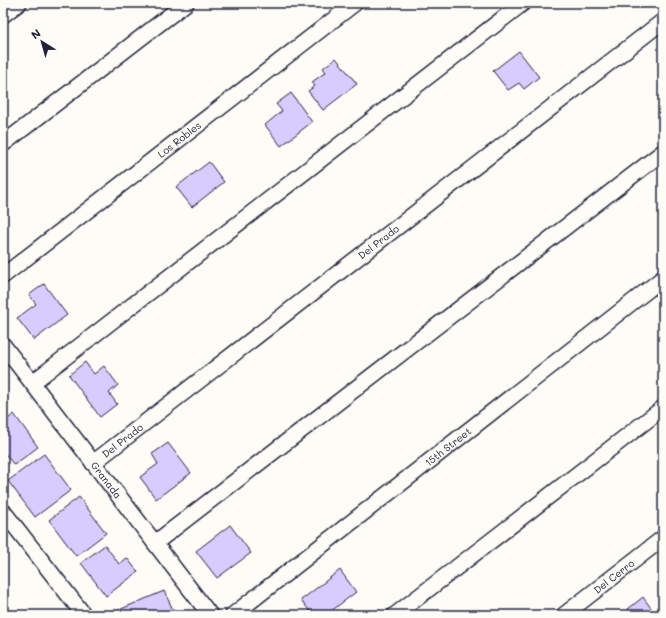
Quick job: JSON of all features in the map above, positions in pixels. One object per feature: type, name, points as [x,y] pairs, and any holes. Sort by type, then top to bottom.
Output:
[{"type":"street","points":[[3,16],[19,3]]},
{"type":"street","points":[[3,144],[186,3]]},
{"type":"street","name":"Los Robles","points":[[3,276],[356,3]]},
{"type":"street","points":[[32,383],[523,3]]},
{"type":"street","name":"Del Prado","points":[[93,463],[663,21]]},
{"type":"street","points":[[155,543],[663,152]]},
{"type":"street","name":"15th Street","points":[[233,615],[663,278]]},
{"type":"street","name":"Granada","points":[[3,345],[210,615]]},
{"type":"street","points":[[395,615],[663,408]]},
{"type":"street","points":[[3,511],[84,615]]},
{"type":"street","name":"Del Cerro","points":[[564,615],[663,538]]},
{"type":"building","points":[[519,51],[539,77],[524,89],[519,83],[508,90],[493,71]]},
{"type":"building","points":[[336,58],[357,84],[323,110],[308,91],[315,86],[312,82],[326,72],[323,68]]},
{"type":"building","points":[[291,93],[312,122],[281,146],[265,125],[282,111],[276,104]]},
{"type":"building","points":[[209,162],[224,182],[192,207],[176,187]]},
{"type":"building","points":[[44,284],[67,315],[34,340],[17,318],[36,304],[29,295]]},
{"type":"building","points":[[85,362],[94,374],[104,366],[118,385],[109,393],[117,404],[100,417],[69,375]]},
{"type":"building","points":[[14,414],[38,447],[14,465],[3,451],[3,423]]},
{"type":"building","points":[[168,443],[191,473],[156,499],[140,477],[158,464],[152,454]]},
{"type":"building","points":[[44,454],[71,490],[35,517],[8,481]]},
{"type":"building","points":[[79,497],[106,533],[76,556],[49,520]]},
{"type":"building","points":[[230,525],[251,553],[217,578],[196,551]]},
{"type":"building","points":[[105,545],[119,564],[127,558],[138,572],[106,596],[81,563]]},
{"type":"building","points":[[340,570],[356,592],[326,615],[313,615],[301,600]]},
{"type":"building","points":[[164,591],[175,614],[116,615],[114,612]]},
{"type":"building","points":[[643,597],[656,615],[633,615],[628,609]]}]
